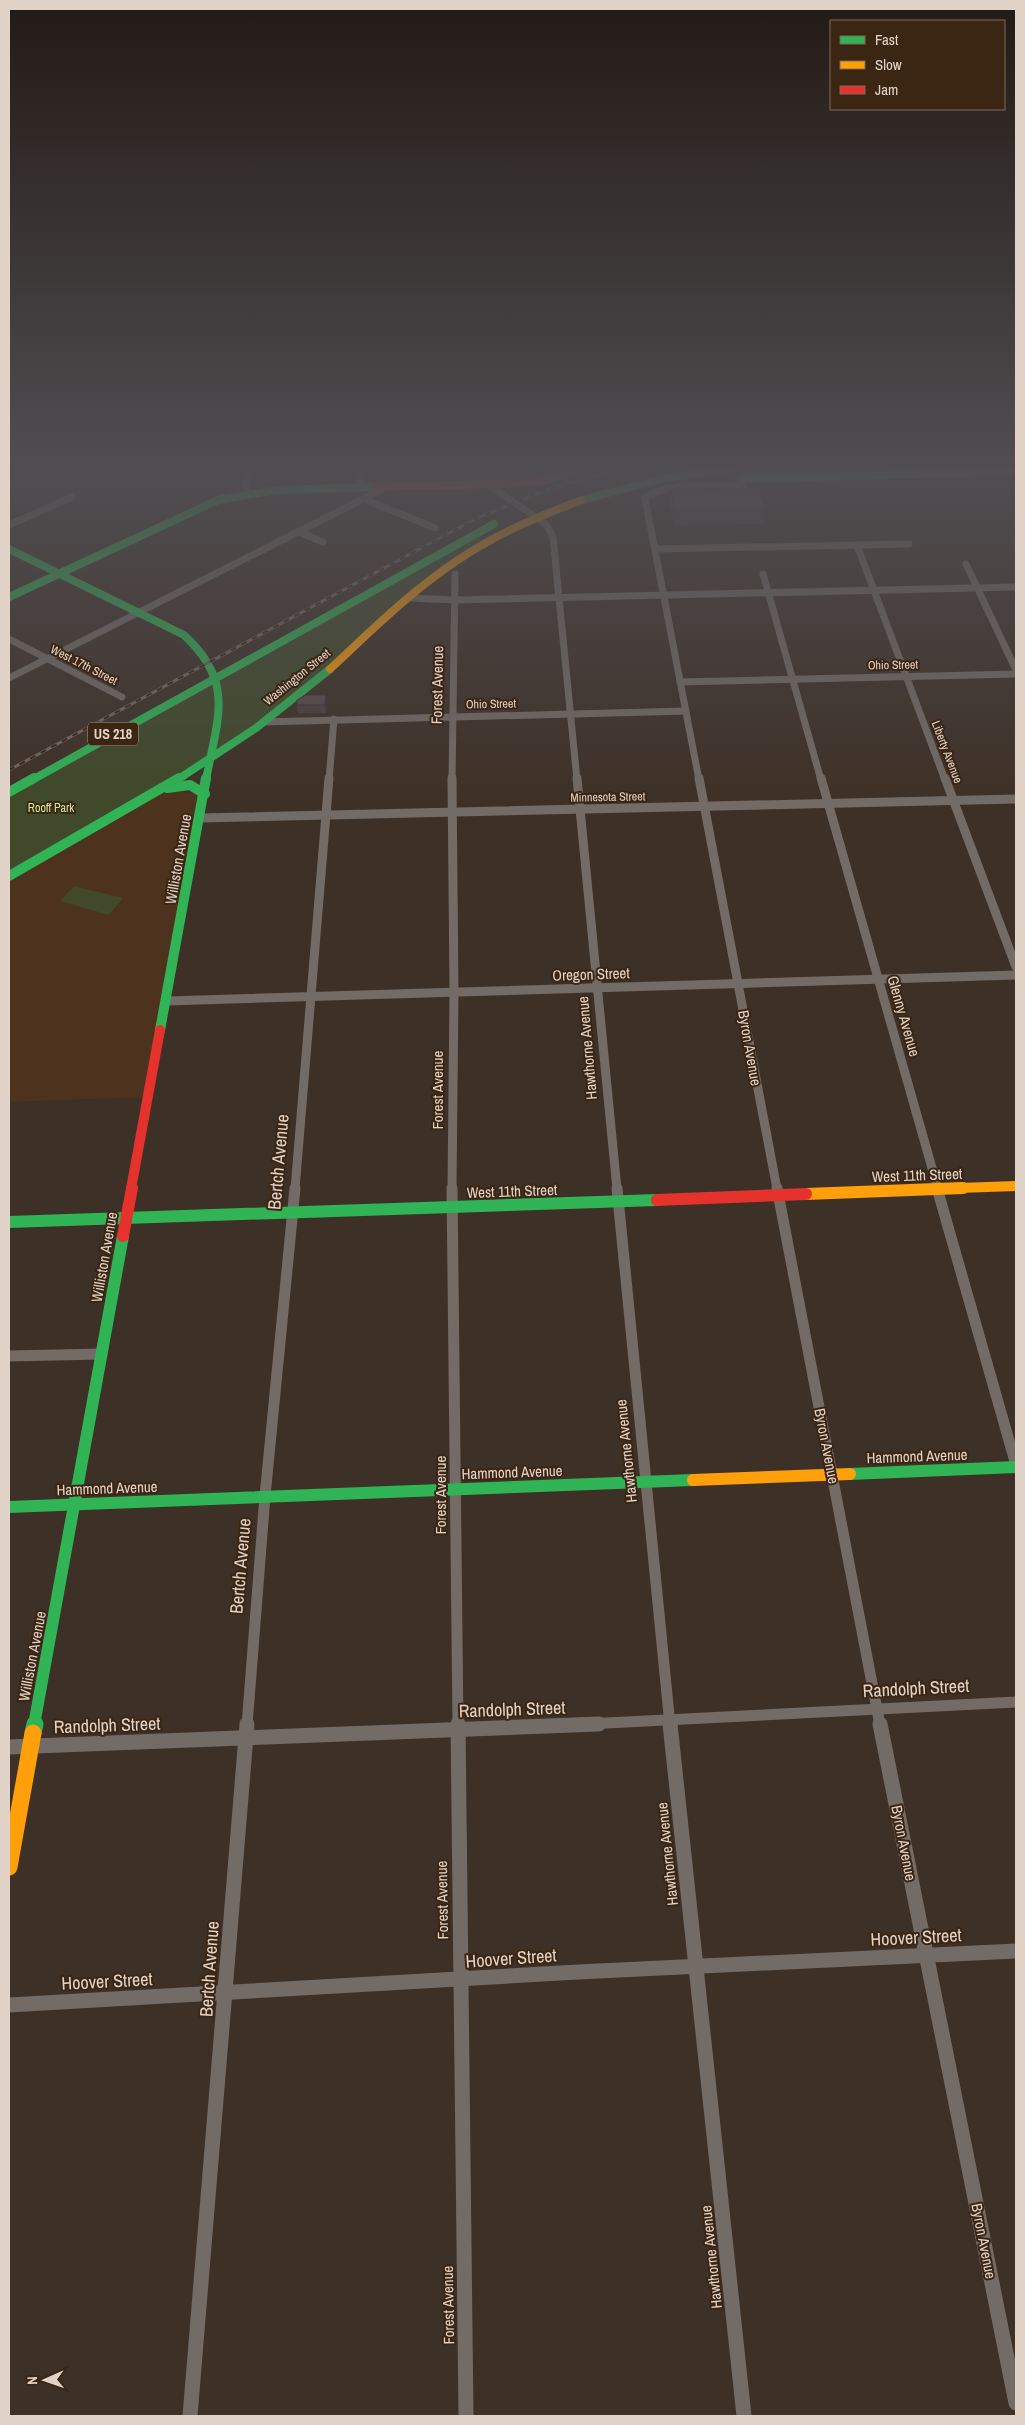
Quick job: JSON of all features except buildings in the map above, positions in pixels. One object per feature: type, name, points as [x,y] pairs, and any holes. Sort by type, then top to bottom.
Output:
[{"type":"main road","points":[[9,597],[47,579]]},
{"type":"main road","name":"Williston Avenue","points":[[9,1867],[220,707],[217,677],[205,656],[180,632],[73,579]]},
{"type":"main road","name":"US 218","points":[[9,792],[394,579]]},
{"type":"main road","name":"Washington Street","points":[[9,876],[211,758],[264,722],[434,579]]},
{"type":"main road","points":[[156,790],[187,785],[196,787],[205,794]]},
{"type":"main road","name":"West 11th Street","points":[[9,1222],[126,1220],[1016,1186]]},
{"type":"main road","name":"Hammond Avenue","points":[[9,1506],[1016,1466]]},
{"type":"street","points":[[9,678],[205,579]]},
{"type":"street","name":"Forest Avenue","points":[[455,579],[452,716],[454,992],[452,1207],[457,1489],[456,1730],[466,2416]]},
{"type":"street","name":"Hawthorne Avenue","points":[[557,579],[645,1481],[744,2416]]},
{"type":"street","name":"Byron Avenue","points":[[661,579],[877,1710],[1016,2403]]},
{"type":"street","name":"Glenny Avenue","points":[[765,579],[1016,1466]]},
{"type":"street","name":"Liberty Avenue","points":[[870,579],[1016,966]]},
{"type":"street","points":[[974,579],[1016,670]]},
{"type":"street","points":[[412,598],[454,600],[1016,587]]},
{"type":"street","points":[[423,588],[434,598]]},
{"type":"street","name":"West 17th Street","points":[[9,639],[122,697]]},
{"type":"street","name":"Ohio Street","points":[[680,682],[1016,674]]},
{"type":"street","name":"Ohio Street","points":[[280,710],[290,718],[298,719]]},
{"type":"street","name":"Ohio Street","points":[[264,722],[298,719],[686,710]]},
{"type":"street","name":"Bertch Avenue","points":[[190,2416],[265,1496],[293,1213],[334,718]]},
{"type":"street","name":"Minnesota Street","points":[[200,818],[1016,799]]},
{"type":"street","name":"Oregon Street","points":[[167,1001],[1016,975]]},
{"type":"street","points":[[9,1356],[102,1354]]},
{"type":"street","name":"Randolph Street","points":[[9,1748],[670,1721],[1016,1702]]},
{"type":"street","name":"Hoover Street","points":[[9,2005],[695,1966],[1016,1951]]},
{"type":"shaded area","points":[[156,790],[205,794],[149,1097],[9,1102],[9,876]]},
{"type":"green space","name":"Rooff Park","points":[[393,579],[436,579],[293,701],[211,758],[9,876],[9,789]]},
{"type":"green space","points":[[74,886],[123,898],[109,915],[60,901]]},
{"type":"railway","points":[[9,770],[363,579]]},
{"type":"traffic: fast","points":[[9,597],[47,579]]},
{"type":"traffic: fast","points":[[70,579],[184,635],[209,664],[216,681],[220,700],[160,1030]]},
{"type":"traffic: fast","points":[[9,792],[394,579]]},
{"type":"traffic: fast","points":[[9,876],[134,805],[216,755],[256,728],[330,669]]},
{"type":"traffic: fast","points":[[167,788],[190,785],[205,794]]},
{"type":"traffic: fast","points":[[9,1222],[657,1200]]},
{"type":"traffic: fast","points":[[33,1733],[123,1236]]},
{"type":"traffic: fast","points":[[850,1474],[1016,1467]]},
{"type":"traffic: fast","points":[[9,1507],[693,1480]]},
{"type":"traffic: slow","points":[[330,669],[401,604],[431,579]]},
{"type":"traffic: slow","points":[[806,1194],[1016,1186]]},
{"type":"traffic: slow","points":[[693,1480],[850,1474]]},
{"type":"traffic: slow","points":[[9,1867],[33,1733]]},
{"type":"traffic: jam","points":[[123,1236],[160,1030]]},
{"type":"traffic: jam","points":[[657,1200],[806,1194]]}]
